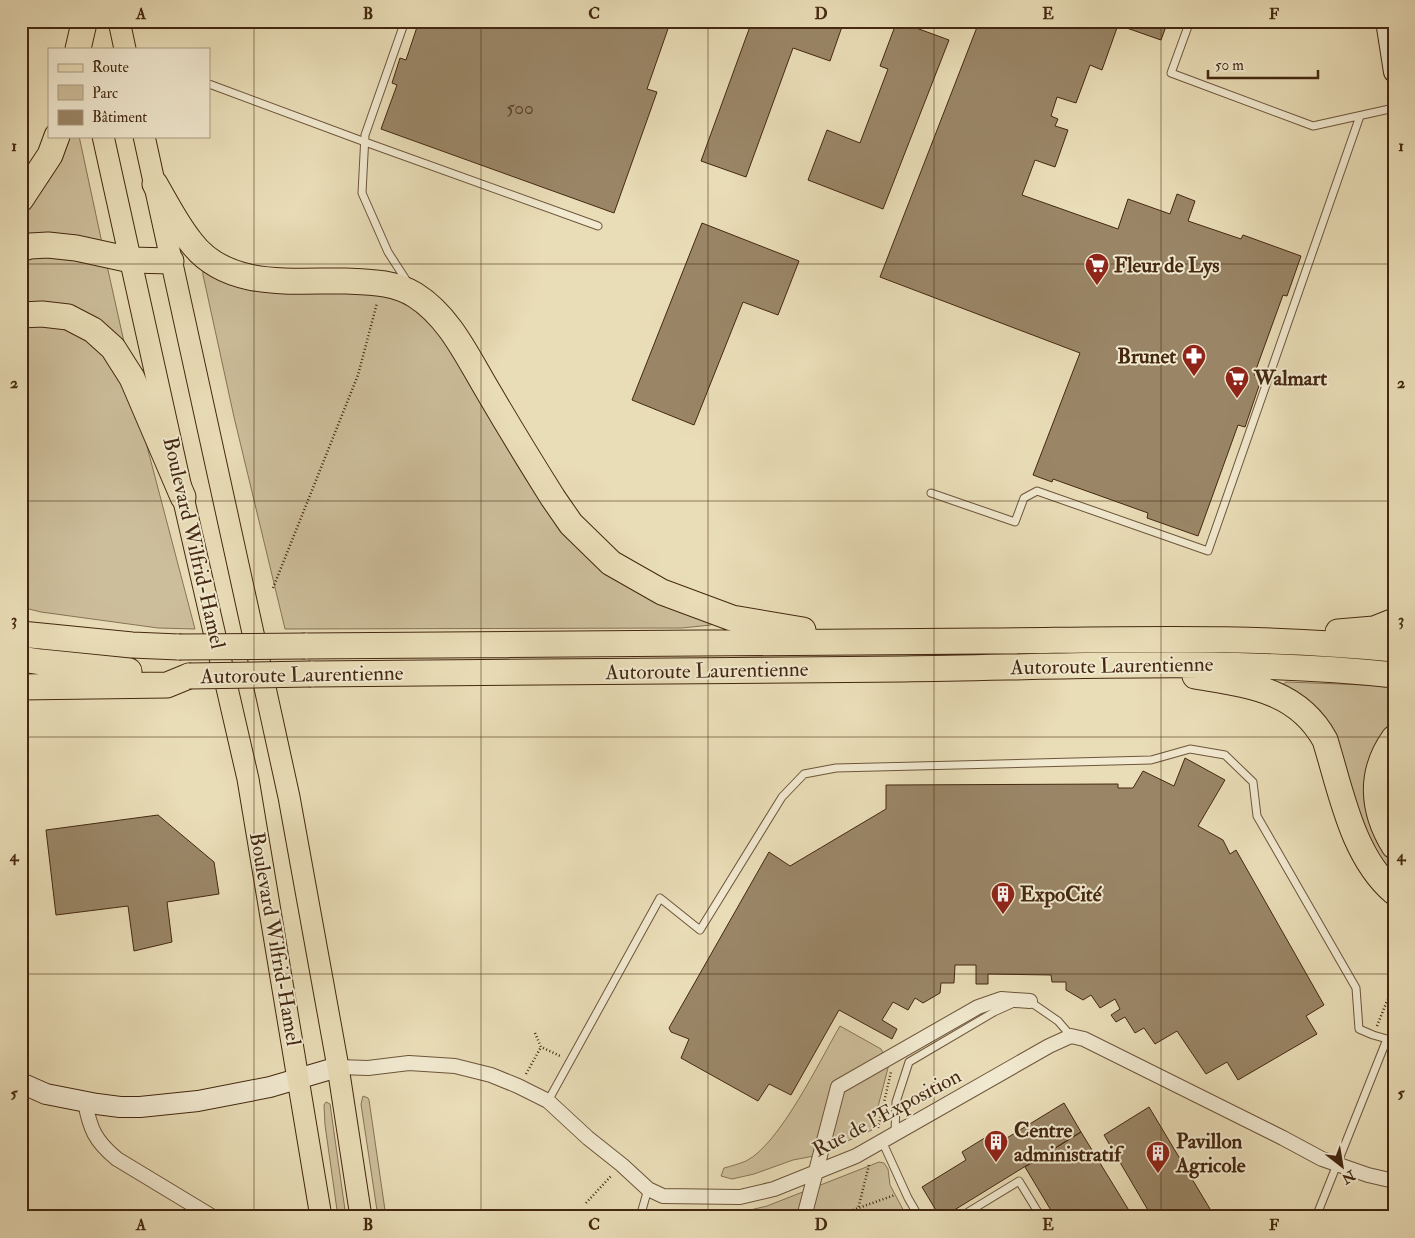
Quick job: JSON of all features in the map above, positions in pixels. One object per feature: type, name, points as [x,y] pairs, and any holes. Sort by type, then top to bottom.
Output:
[{"type":"highway","points":[[78,48],[84,22]]},
{"type":"highway","points":[[21,199],[50,154],[56,138]]},
{"type":"highway","points":[[155,184],[191,243],[219,268],[241,276],[261,280],[373,282],[398,286],[416,296],[450,328],[552,498],[571,524],[611,563],[662,592],[732,618],[875,641]]},
{"type":"highway","points":[[21,249],[30,246],[48,245],[131,260],[171,261]]},
{"type":"highway","points":[[21,315],[42,314],[68,317],[93,330],[113,348],[132,378],[183,497]]},
{"type":"highway","points":[[1282,642],[1311,632],[1347,632],[1374,629],[1394,621]]},
{"type":"highway","name":"Autoroute Laurentienne","points":[[28,631],[123,644],[179,647],[1216,640],[1394,649]]},
{"type":"highway","name":"Autoroute Laurentienne","points":[[21,659],[189,676],[1134,665],[1239,665],[1354,670],[1394,675]]},
{"type":"highway","points":[[1134,665],[1253,686],[1276,694],[1308,714],[1318,726],[1325,740],[1356,840],[1380,878],[1394,892]]},
{"type":"highway","points":[[21,687],[167,685],[189,676]]},
{"type":"highway","points":[[1394,738],[1383,753],[1378,771],[1376,790],[1379,812],[1386,833],[1394,846]]},
{"type":"main road","points":[[119,21],[125,48]]},
{"type":"main road","points":[[1386,21],[1394,72]]},
{"type":"main road","points":[[84,22],[88,48]]},
{"type":"main road","name":"Boulevard Wilfrid-Hamel","points":[[103,138],[248,779],[321,1217]]},
{"type":"main road","name":"Boulevard Wilfrid-Hamel","points":[[144,138],[289,797],[338,1068],[361,1217]]},
{"type":"main road","points":[[21,1083],[46,1094],[120,1107],[198,1101],[270,1087],[338,1068]]},
{"type":"street","points":[[21,48],[21,85]]},
{"type":"street","points":[[804,1217],[838,1087],[978,1007],[1001,999],[1030,1001]]},
{"type":"street","points":[[1071,1036],[1084,1039],[1338,1165],[1394,1181]]},
{"type":"street","name":"Rue de l'Exposition","points":[[338,1068],[368,1068],[408,1063],[455,1066],[491,1076],[518,1086],[548,1101],[648,1189],[663,1196],[740,1197],[774,1189],[856,1156],[1049,1046],[1071,1036]]},
{"type":"street","points":[[85,1102],[90,1127],[106,1149],[117,1158],[213,1217]]},
{"type":"lane","points":[[405,21],[365,135],[362,193],[388,252],[416,296]]},
{"type":"lane","points":[[1190,21],[1171,73],[1313,126],[1394,108]]},
{"type":"lane","points":[[210,84],[598,226]]},
{"type":"lane","points":[[931,493],[1016,522],[1024,498],[1037,491],[1208,551],[1360,116]]},
{"type":"lane","points":[[548,1101],[660,898],[700,930],[782,797],[804,774],[836,768],[1151,760],[1190,749],[1224,756],[1252,782],[1257,816],[1356,988],[1359,1029],[1387,1039],[1316,1217]]},
{"type":"lane","points":[[895,1134],[896,1102],[909,1062],[994,1012],[1011,1004],[1030,1001],[1058,1021],[1071,1036]]},
{"type":"lane","points":[[882,1141],[919,1217]]},
{"type":"lane","points":[[960,1217],[1019,1181],[1041,1217]]},
{"type":"lane","points":[[640,1217],[648,1189]]},
{"type":"path","points":[[273,588],[358,375],[377,303],[384,284]]},
{"type":"path","points":[[1373,1035],[1387,1001],[1394,991]]},
{"type":"path","points":[[535,1033],[541,1047],[570,1061]]},
{"type":"path","points":[[518,1086],[541,1047]]},
{"type":"path","points":[[586,1203],[622,1165]]},
{"type":"path","points":[[833,1217],[905,1191]]},
{"type":"green space","points":[[67,138],[79,138],[102,243],[21,241],[21,216],[30,205]]},
{"type":"green space","points":[[21,255],[106,261],[124,342],[93,316],[77,309],[21,304]]},
{"type":"green space","points":[[202,261],[398,297],[435,324],[548,505],[712,620],[711,625],[682,628],[285,629],[234,417],[203,275]]},
{"type":"green space","points":[[40,324],[66,328],[95,344],[114,362],[144,435],[195,629],[158,628],[41,612],[21,607],[21,326]]},
{"type":"green space","points":[[1286,682],[1394,686],[1394,730],[1385,739],[1387,852],[1394,861],[1394,874],[1377,853],[1362,822],[1341,751],[1284,686],[1283,684]]},
{"type":"green space","points":[[840,1026],[881,1049],[889,1064],[872,1130],[814,1156],[793,1160],[754,1174],[732,1179],[721,1176],[724,1168],[746,1161],[759,1152],[772,1138],[798,1100]]},
{"type":"green space","points":[[363,1096],[369,1100],[386,1217],[378,1217],[361,1104]]},
{"type":"green space","points":[[326,1102],[330,1104],[346,1217],[338,1217],[325,1125],[324,1105]]},
{"type":"green space","points":[[879,1162],[884,1163],[888,1169],[890,1185],[907,1217],[669,1217],[667,1214],[672,1211],[691,1214],[733,1214],[767,1206]]},
{"type":"building","points":[[419,21],[666,21],[670,23],[647,89],[657,92],[614,213],[381,129],[397,85],[392,83],[400,58],[406,60]]},
{"type":"building","points":[[752,21],[844,21],[830,61],[793,48],[746,177],[701,161]]},
{"type":"building","points":[[897,21],[949,40],[883,209],[808,180],[827,130],[860,143],[888,69],[880,66]]},
{"type":"building","name":"Fleur de Lys","points":[[977,21],[1168,21],[1161,40],[1118,25],[1102,70],[1090,65],[1076,103],[1057,97],[1051,116],[1058,119],[1055,126],[1068,130],[1055,167],[1035,160],[1022,195],[1118,229],[1128,199],[1170,214],[1177,194],[1195,201],[1188,221],[1241,239],[1243,235],[1301,256],[1287,296],[1283,295],[1254,375],[1262,377],[1245,427],[1238,425],[1198,536],[1147,518],[1148,513],[1053,479],[1052,482],[1033,475],[1080,353],[880,277],[979,22]]},
{"type":"building","points":[[702,223],[799,261],[778,315],[743,302],[694,425],[632,400]]},
{"type":"building","name":"ExpoCité","points":[[1185,758],[1225,780],[1198,826],[1223,840],[1230,854],[1236,850],[1324,1005],[1306,1016],[1317,1034],[1238,1080],[1227,1062],[1206,1074],[1177,1031],[1155,1044],[1144,1028],[1135,1033],[1125,1017],[1116,1022],[1111,1015],[1120,1009],[1115,999],[1100,1008],[1091,995],[1083,1000],[1066,990],[1066,982],[1052,982],[1051,975],[988,974],[988,984],[976,984],[976,965],[955,965],[954,983],[941,983],[940,993],[923,1003],[915,998],[908,1010],[893,1002],[882,1020],[897,1029],[892,1039],[839,1010],[791,1095],[769,1084],[758,1101],[681,1058],[689,1039],[671,1032],[669,1028],[769,852],[790,866],[886,809],[886,785],[1118,784],[1118,788],[1133,788],[1143,771],[1174,786]]},
{"type":"building","points":[[158,815],[214,862],[219,894],[167,902],[172,942],[134,951],[128,906],[56,915],[46,830]]},
{"type":"building","name":"Centre administratif","points":[[1064,1103],[1081,1132],[943,1217],[940,1217],[922,1187],[966,1160],[962,1152],[991,1134],[997,1144]]},
{"type":"building","name":"Pavillon Agricole","points":[[1149,1107],[1213,1214],[1209,1217],[1152,1217],[1104,1135]]},
{"type":"building","points":[[1081,1132],[1133,1217],[1055,1217],[1025,1167]]},
{"type":"place","name":"Fleur de Lys","points":[[1097,286]]},
{"type":"place","name":"Brunet","points":[[1194,377]]},
{"type":"place","name":"Walmart","points":[[1237,399]]},
{"type":"place","name":"ExpoCité","points":[[1003,915]]},
{"type":"place","name":"Centre administratif","points":[[996,1163]]},
{"type":"place","name":"Pavillon Agricole","points":[[1158,1174]]}]
